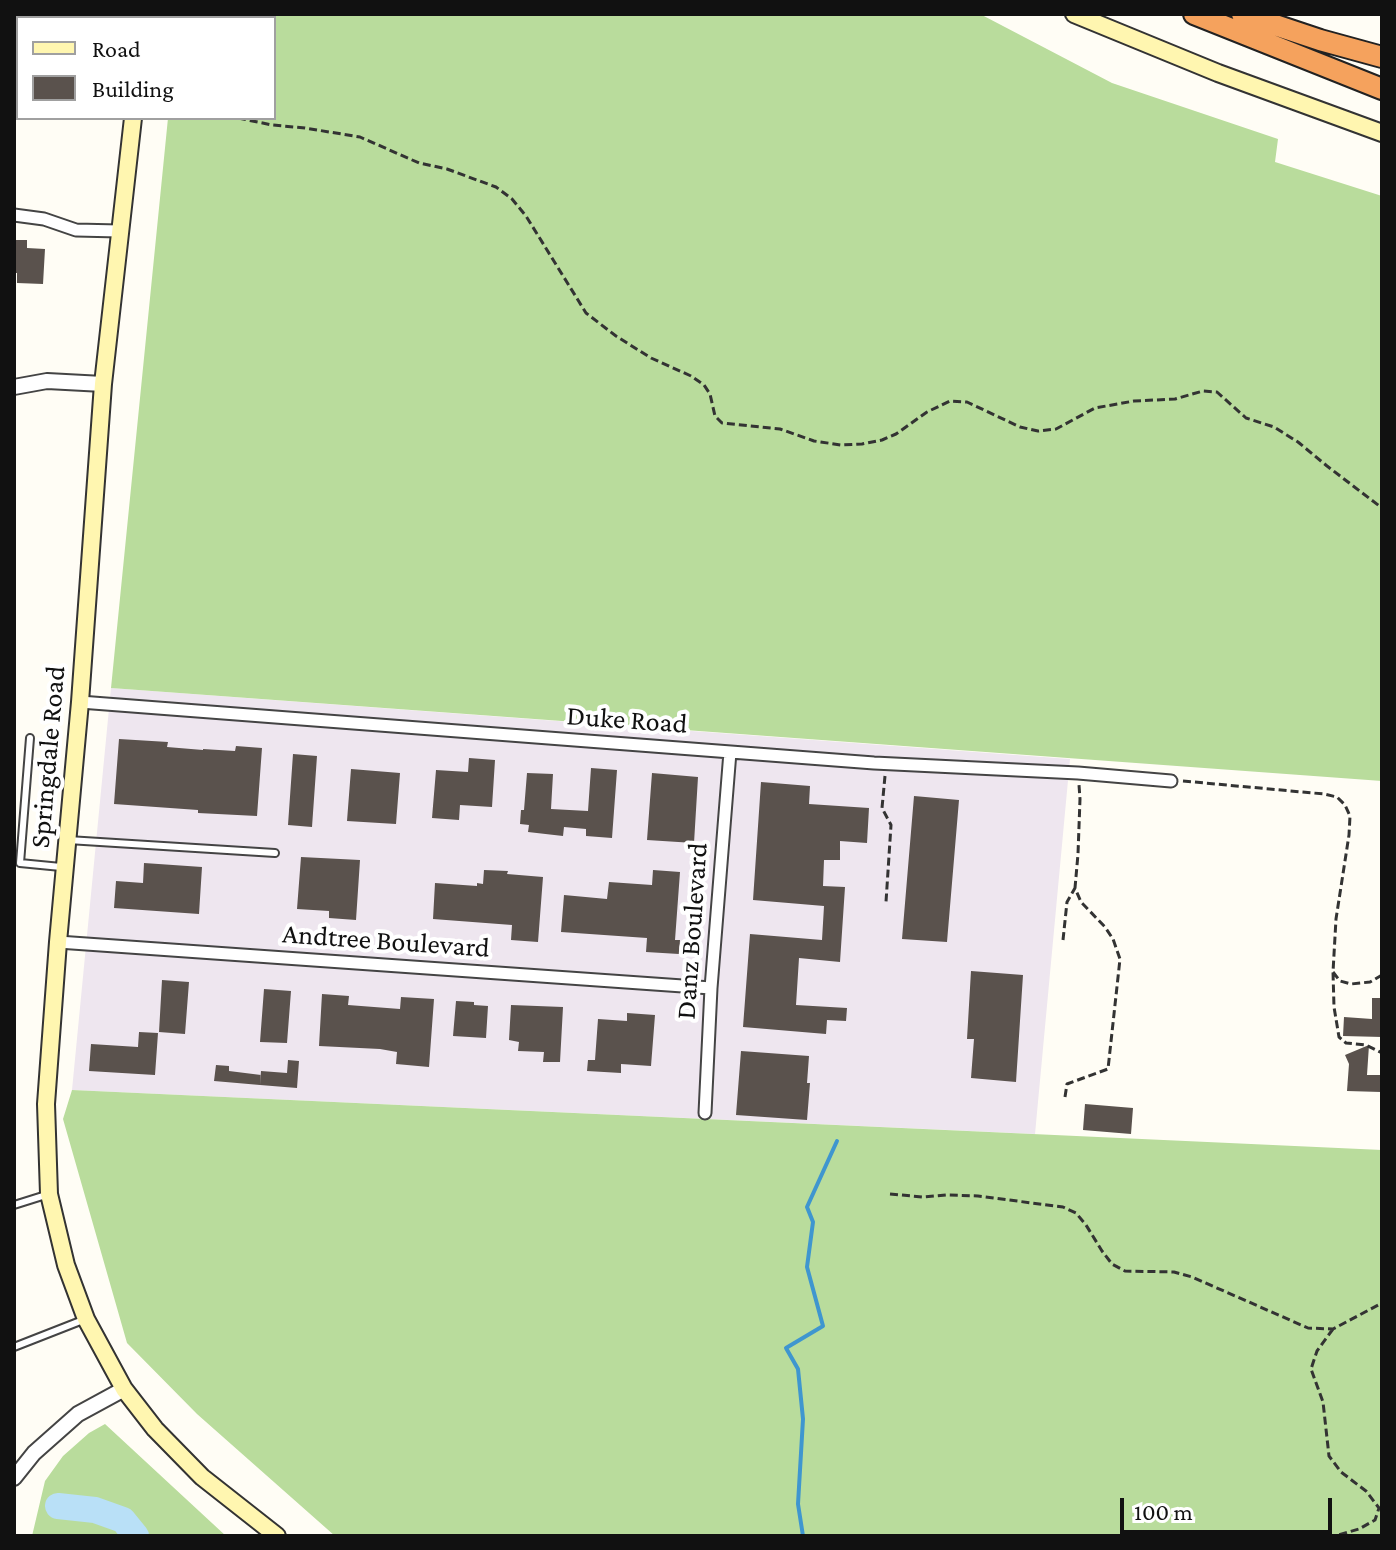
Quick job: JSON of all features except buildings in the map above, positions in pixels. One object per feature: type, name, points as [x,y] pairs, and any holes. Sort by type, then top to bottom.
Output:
[{"type":"highway","points":[[1194,14],[1382,89]]},
{"type":"highway","points":[[1242,14],[1382,57]]},
{"type":"main road","points":[[1074,14],[1218,73],[1382,133]]},
{"type":"main road","name":"Springdale Road","points":[[133,120],[103,384],[80,702],[58,942],[46,1104],[49,1194],[66,1265],[86,1319],[124,1389],[155,1429],[202,1477],[277,1536]]},
{"type":"street","points":[[14,215],[44,219],[76,230],[119,231]]},
{"type":"street","points":[[14,387],[47,381],[103,384]]},
{"type":"street","name":"Duke Road","points":[[80,702],[887,764],[1078,773],[1171,781]]},
{"type":"street","name":"Danz Boulevard","points":[[705,1113],[711,988],[730,752]]},
{"type":"street","name":"Andtree Boulevard","points":[[58,942],[711,988]]},
{"type":"street","points":[[14,1478],[34,1453],[78,1414],[124,1389]]},
{"type":"lane","points":[[30,738],[20,863],[65,868]]},
{"type":"lane","points":[[68,840],[275,853]]},
{"type":"lane","points":[[14,1205],[49,1194]]},
{"type":"lane","points":[[14,1347],[86,1319]]},
{"type":"path","points":[[248,120],[360,137],[419,163],[447,169],[496,187],[512,199],[526,216],[586,313],[651,358],[704,385],[710,394],[715,416],[722,423],[780,429],[827,443],[862,444],[896,434],[927,412],[950,401],[967,402],[1020,427],[1038,431],[1056,429],[1095,408],[1134,401],[1175,399],[1203,391],[1217,392],[1246,418],[1274,427],[1298,442],[1382,508]]},
{"type":"path","points":[[886,902],[891,825],[882,808],[887,764]]},
{"type":"path","points":[[1065,1097],[1067,1084],[1108,1069],[1120,959],[1113,939],[1081,902],[1075,888],[1080,799],[1078,773]]},
{"type":"path","points":[[1171,781],[1324,794],[1337,797],[1345,805],[1350,816],[1349,835],[1336,919],[1334,1007],[1339,1037],[1346,1043],[1366,1045],[1382,1053]]},
{"type":"path","points":[[1063,940],[1067,902],[1075,888]]},
{"type":"path","points":[[1333,972],[1340,981],[1351,984],[1370,982],[1382,975]]},
{"type":"path","points":[[890,1194],[978,1196],[1063,1207],[1076,1213],[1112,1264],[1125,1271],[1183,1275],[1308,1328],[1333,1329]]},
{"type":"path","points":[[1335,1536],[1359,1529],[1375,1520],[1379,1508],[1366,1491],[1341,1472],[1329,1456],[1323,1402],[1311,1369],[1317,1351],[1333,1329],[1382,1303]]},
{"type":"shaded area","points":[[111,688],[1070,759],[1035,1134],[72,1090]]},
{"type":"green space","points":[[980,14],[1112,83],[1278,139],[1275,162],[1382,196],[1382,781],[111,688],[168,120],[276,120],[276,16],[178,16]]},
{"type":"green space","points":[[72,1090],[1382,1150],[1382,1536],[335,1536],[197,1414],[127,1343],[63,1119]]},
{"type":"green space","points":[[105,1424],[226,1536],[32,1536],[45,1481],[63,1456],[89,1433]]},
{"type":"waterway","points":[[803,1536],[798,1504],[803,1419],[798,1369],[786,1348],[823,1326],[807,1267],[813,1222],[807,1207],[837,1141]]},
{"type":"waterway","points":[[58,1506],[95,1510],[123,1520],[136,1536]]}]
